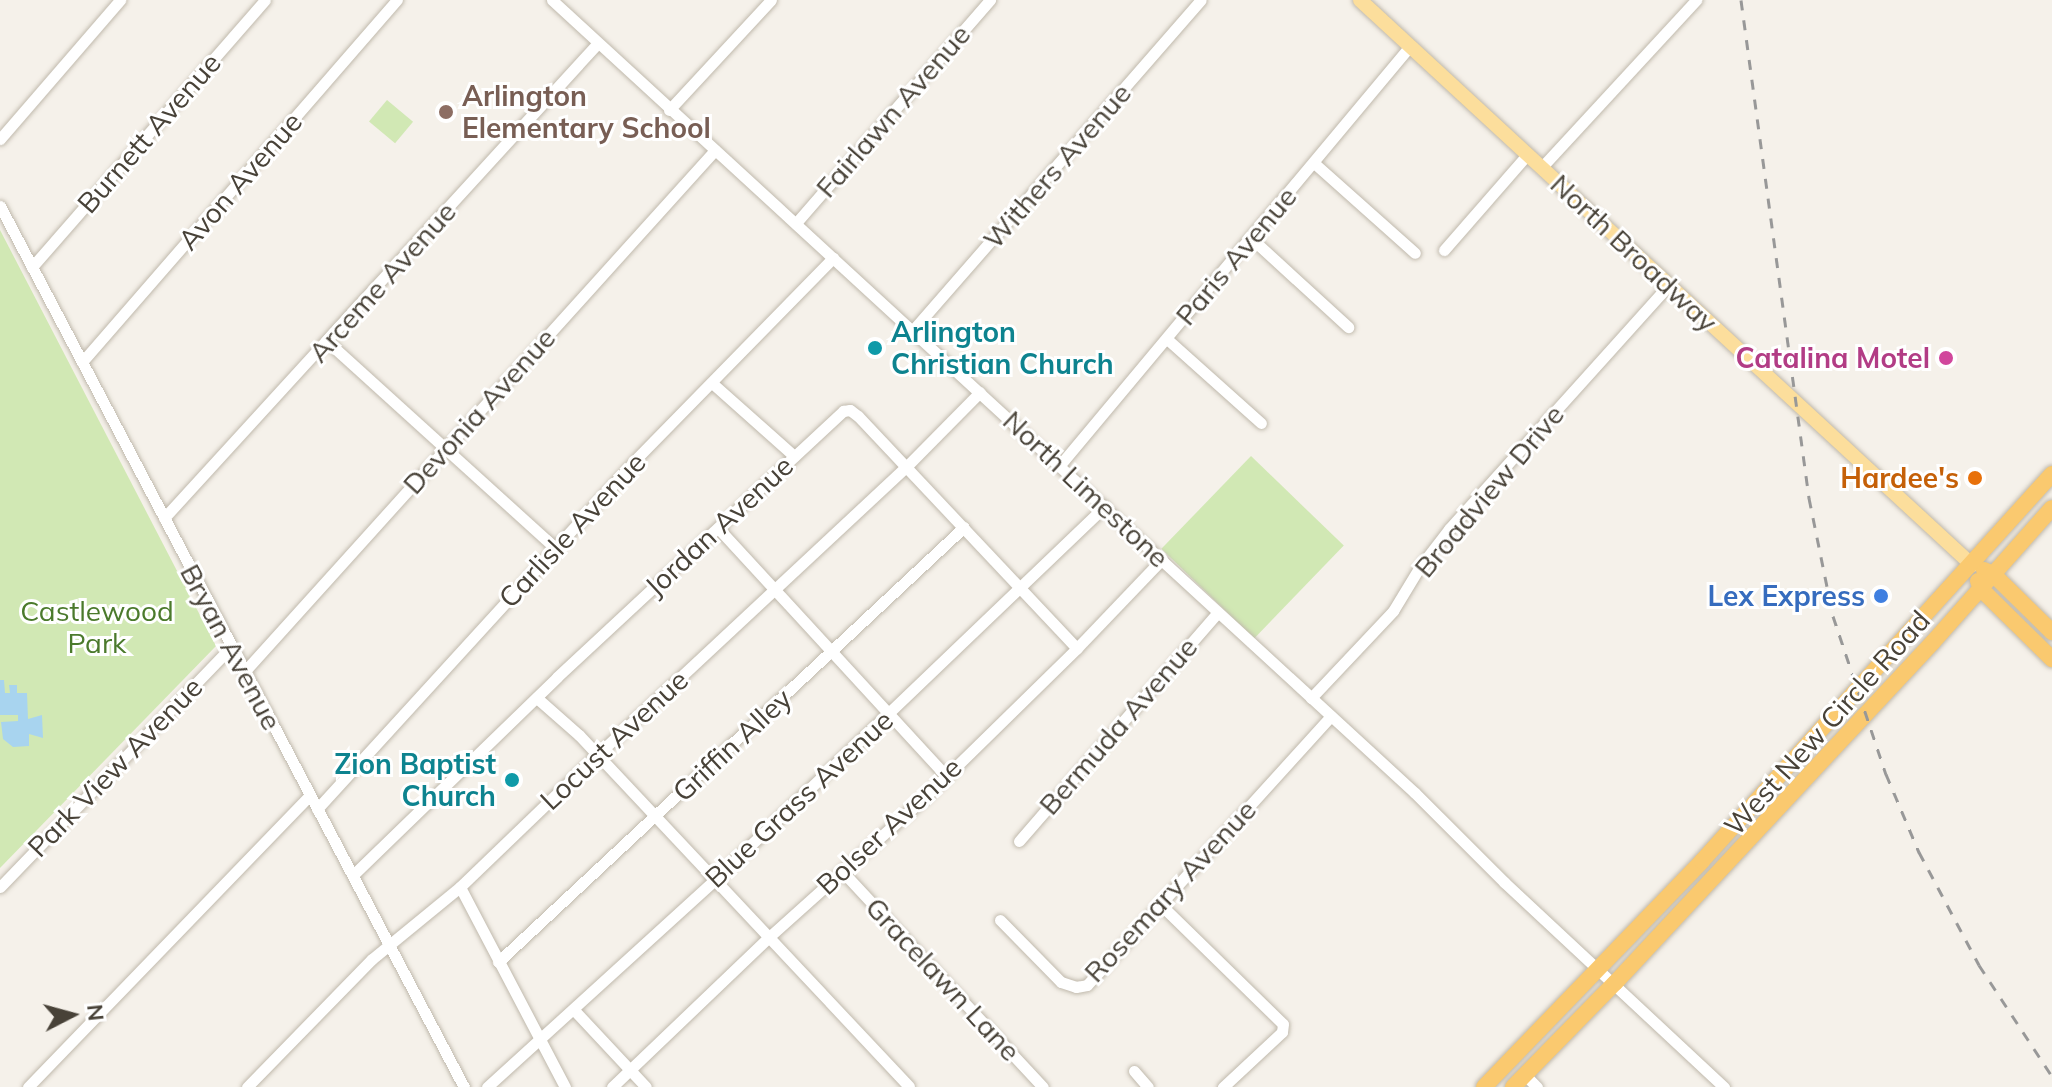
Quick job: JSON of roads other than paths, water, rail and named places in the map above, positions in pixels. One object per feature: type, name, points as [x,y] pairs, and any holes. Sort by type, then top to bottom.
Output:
[{"type":"highway","name":"West New Circle Road","points":[[1484,1087],[1600,970],[2052,474]]},
{"type":"highway","name":"West New Circle Road","points":[[1525,1083],[2052,508]]},
{"type":"highway","name":"North Broadway","points":[[1972,565],[1993,574],[2052,632]]},
{"type":"highway","points":[[1972,565],[1981,589],[2052,659]]},
{"type":"main road","name":"North Broadway","points":[[1360,0],[1972,565]]},
{"type":"street","points":[[0,139],[120,0]]},
{"type":"street","name":"Burnett Avenue","points":[[32,267],[265,0]]},
{"type":"street","name":"Avon Avenue","points":[[82,362],[397,0]]},
{"type":"street","name":"North Limestone","points":[[552,0],[1105,506],[1724,1087]]},
{"type":"street","points":[[669,110],[771,0]]},
{"type":"street","name":"Fairlawn Avenue","points":[[796,223],[990,0]]},
{"type":"street","name":"Withers Avenue","points":[[912,331],[1201,0]]},
{"type":"street","points":[[1541,168],[1696,0]]},
{"type":"street","name":"Arceme Avenue","points":[[164,518],[597,44]]},
{"type":"street","name":"Paris Avenue","points":[[1060,465],[1410,46]]},
{"type":"street","name":"Devonia Avenue","points":[[244,672],[715,150]]},
{"type":"street","points":[[1444,250],[1527,155]]},
{"type":"street","points":[[1314,163],[1415,253]]},
{"type":"street","name":"Bryan Avenue","points":[[0,206],[464,1087]]},
{"type":"street","points":[[1251,238],[1348,327]]},
{"type":"street","name":"Carlisle Avenue","points":[[317,809],[555,548],[833,258]]},
{"type":"street","name":"Broadview Drive","points":[[1311,698],[1393,611],[1419,568],[1449,529],[1669,285]]},
{"type":"street","points":[[1167,339],[1261,423]]},
{"type":"street","points":[[328,342],[555,548]]},
{"type":"street","points":[[712,383],[794,456]]},
{"type":"street","name":"Locust Avenue","points":[[247,1087],[350,980],[460,887],[906,467],[980,392]]},
{"type":"street","name":"Jordan Avenue","points":[[353,875],[538,699],[557,677],[840,413],[850,410],[1077,648]]},
{"type":"street","name":"Blue Grass Avenue","points":[[487,1087],[713,881],[1105,506]]},
{"type":"street","name":"Griffin Alley","points":[[498,962],[964,527]]},
{"type":"street","points":[[718,528],[945,775]]},
{"type":"street","name":"Bolser Avenue","points":[[612,1087],[945,775],[1077,648],[1162,559]]},
{"type":"street","name":"Bermuda Avenue","points":[[1019,841],[1218,612]]},
{"type":"street","name":"Park View Avenue","points":[[0,887],[231,647]]},
{"type":"street","points":[[538,699],[598,754],[713,881],[909,1087]]},
{"type":"street","name":"Rosemary Avenue","points":[[1000,920],[1061,982],[1076,987],[1087,985],[1331,716]]},
{"type":"street","points":[[28,1087],[310,795]]},
{"type":"street","name":"Gracelawn Lane","points":[[842,871],[1043,1087]]},
{"type":"street","points":[[460,887],[565,1087]]},
{"type":"street","points":[[1161,905],[1283,1024],[1282,1032],[1223,1087]]},
{"type":"street","points":[[574,1010],[646,1087]]},
{"type":"street","points":[[1134,1071],[1148,1087]]},
{"type":"water","points":[[0,680],[4,680],[5,693],[10,693],[9,685],[17,685],[17,693],[27,693],[28,719],[42,715],[43,738],[29,734],[29,746],[13,747],[3,739],[1,722],[18,721],[18,715],[0,715]]},
{"type":"railway","points":[[1741,0],[1809,498],[1833,616],[1886,774],[1919,852],[1979,965],[2052,1076]]},
{"type":"place","name":"Arlington Elementary School","points":[[446,112]]},
{"type":"place","name":"Arlington Christian Church","points":[[875,348]]},
{"type":"place","name":"Catalina Motel","points":[[1946,358]]},
{"type":"place","name":"Hardee's","points":[[1975,478]]},
{"type":"place","name":"Lex Express","points":[[1881,596]]},
{"type":"place","name":"Zion Baptist Church","points":[[512,780]]},
{"type":"park label","name":"Castlewood Park","points":[[97,627]]}]
